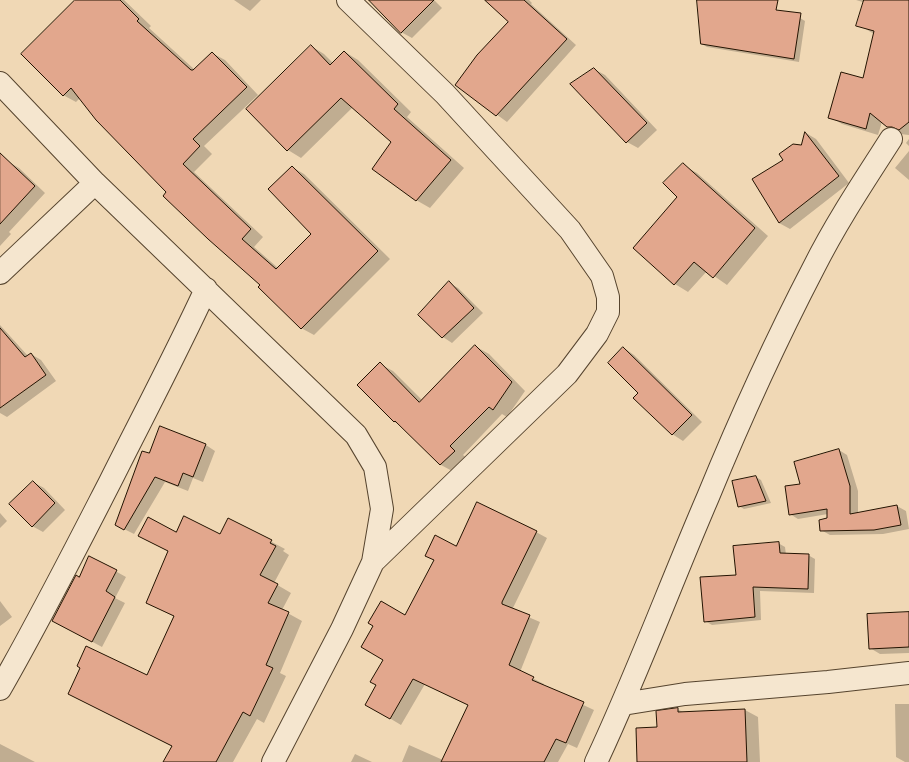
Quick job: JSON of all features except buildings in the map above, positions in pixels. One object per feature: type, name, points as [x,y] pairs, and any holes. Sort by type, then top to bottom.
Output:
[{"type":"street","points":[[348,0],[445,94],[570,230],[602,276],[608,297],[608,312],[597,334],[567,374],[373,562]]},
{"type":"street","points":[[0,83],[95,183],[356,435],[375,467],[382,509],[373,562],[342,629],[272,762]]},
{"type":"street","points":[[596,762],[623,704],[708,496],[791,313],[814,266],[839,222],[891,139]]},
{"type":"street","points":[[0,273],[95,183]]},
{"type":"street","points":[[0,689],[35,626],[101,499],[183,339],[206,289]]},
{"type":"street","points":[[623,704],[685,694],[828,682],[909,673]]}]
